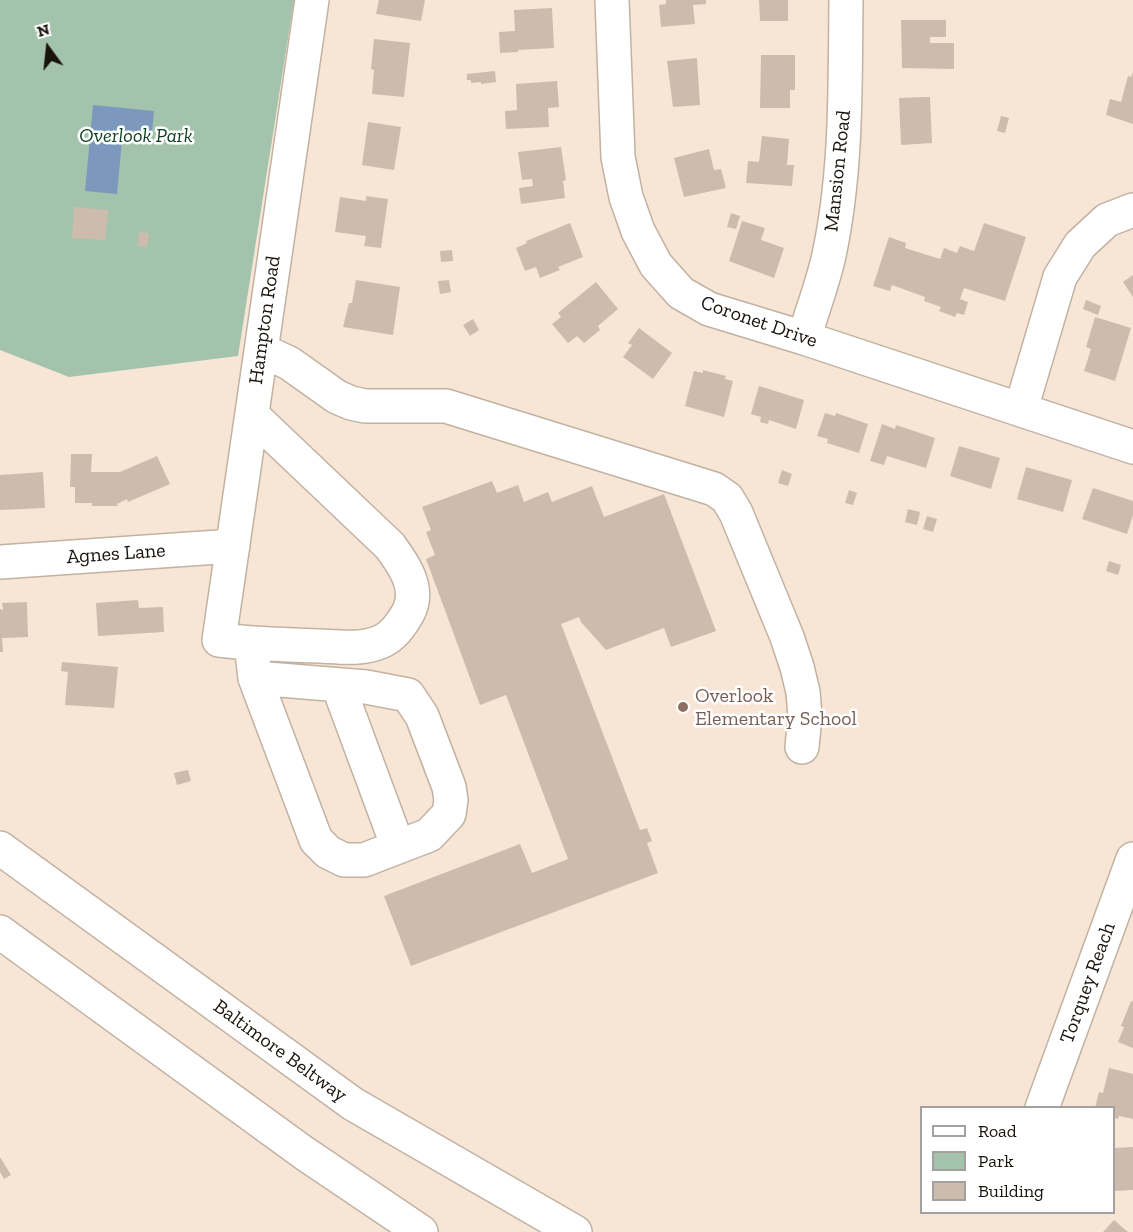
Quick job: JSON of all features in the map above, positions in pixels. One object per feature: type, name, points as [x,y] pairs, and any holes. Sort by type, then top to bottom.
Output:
[{"type":"main road","name":"Hampton Road","points":[[251,644],[219,640],[312,0]]},
{"type":"main road","name":"Coronet Drive","points":[[612,0],[618,157],[626,197],[638,231],[656,265],[681,293],[709,309],[804,338],[1133,447]]},
{"type":"main road","name":"Mansion Road","points":[[804,338],[829,256],[839,198],[844,147],[846,0]]},
{"type":"main road","points":[[1021,409],[1060,277],[1080,245],[1107,220],[1133,210]]},
{"type":"main road","points":[[261,350],[289,363],[327,391],[351,403],[365,406],[446,406],[714,489],[727,498],[736,513],[787,637],[803,692],[806,716],[802,747]]},
{"type":"main road","points":[[252,415],[390,546],[406,568],[412,586],[411,607],[406,617],[400,627],[382,642],[363,647],[251,644],[255,678],[316,840],[328,852],[344,860],[364,860],[429,835],[449,814],[451,800],[449,787],[422,716],[408,695],[391,690],[255,678]]},
{"type":"main road","name":"Agnes Lane","points":[[0,562],[233,546]]},
{"type":"main road","points":[[338,685],[398,847]]},
{"type":"main road","name":"Baltimore Beltway","points":[[0,848],[352,1104],[575,1232]]},
{"type":"main road","name":"Torquey Reach","points":[[1042,1106],[1133,859]]},
{"type":"main road","points":[[0,932],[304,1153],[421,1232]]},
{"type":"main road","points":[[304,1153],[405,1232]]},
{"type":"green space","name":"Overlook Park","points":[[0,0],[294,0],[238,356],[69,377],[0,350]]},
{"type":"water","points":[[93,105],[154,111],[152,132],[123,130],[117,194],[85,191]]},
{"type":"building","points":[[379,0],[425,0],[421,21],[376,14]]},
{"type":"building","points":[[666,0],[706,0],[706,4],[693,5],[695,24],[661,27],[659,5],[666,4]]},
{"type":"building","points":[[759,0],[788,0],[788,21],[760,21]]},
{"type":"building","points":[[552,8],[554,48],[500,53],[499,32],[515,31],[514,10]]},
{"type":"building","points":[[901,20],[946,20],[946,37],[930,37],[930,43],[954,43],[954,69],[902,68]]},
{"type":"building","points":[[374,39],[410,43],[404,97],[372,94],[374,70],[371,69]]},
{"type":"building","points":[[761,55],[795,55],[795,90],[790,90],[790,108],[760,108]]},
{"type":"building","points":[[697,58],[700,105],[673,107],[667,61]]},
{"type":"building","points":[[495,71],[496,82],[481,84],[481,82],[471,83],[471,80],[467,80],[467,74]]},
{"type":"building","points":[[1133,72],[1133,124],[1106,115],[1110,99],[1121,102],[1128,76],[1131,77]]},
{"type":"building","points":[[557,81],[559,107],[548,108],[549,127],[506,129],[505,111],[517,110],[516,84]]},
{"type":"building","points":[[930,97],[932,143],[901,145],[899,98]]},
{"type":"building","points":[[1001,116],[1009,118],[1005,133],[997,131]]},
{"type":"building","points":[[368,122],[401,127],[394,170],[362,165]]},
{"type":"building","points":[[762,136],[789,139],[787,165],[794,165],[792,186],[746,183],[748,161],[759,162]]},
{"type":"building","points":[[561,147],[566,180],[563,181],[565,198],[521,204],[519,188],[533,186],[532,179],[522,180],[518,152]]},
{"type":"building","points":[[709,149],[714,170],[721,169],[726,188],[684,197],[674,158]]},
{"type":"building","points":[[366,196],[388,199],[381,248],[364,246],[366,236],[335,232],[340,197],[366,201]]},
{"type":"building","points":[[74,207],[108,210],[105,240],[72,238]]},
{"type":"building","points":[[731,213],[740,216],[736,229],[727,227]]},
{"type":"building","points":[[742,221],[765,228],[761,240],[784,248],[774,278],[729,261]]},
{"type":"building","points":[[570,223],[583,257],[558,267],[560,270],[540,278],[536,267],[525,271],[516,248],[527,243],[526,241]]},
{"type":"building","points":[[984,223],[1026,237],[1005,301],[964,288],[960,299],[968,302],[964,315],[957,313],[955,317],[939,311],[941,307],[924,301],[925,297],[892,285],[890,291],[873,286],[889,237],[906,243],[905,248],[940,259],[944,248],[957,253],[960,246],[974,251]]},
{"type":"building","points":[[139,232],[149,233],[147,247],[138,246]]},
{"type":"building","points":[[452,250],[453,261],[441,262],[440,251]]},
{"type":"building","points":[[1133,275],[1133,297],[1123,282]]},
{"type":"building","points":[[356,280],[400,287],[393,335],[343,327],[349,303],[352,303]]},
{"type":"building","points":[[449,280],[451,292],[440,294],[438,281]]},
{"type":"building","points":[[596,282],[618,309],[598,326],[600,330],[584,343],[577,336],[568,343],[552,324],[561,317],[558,313]]},
{"type":"building","points":[[1086,300],[1101,306],[1098,315],[1083,309]]},
{"type":"building","points":[[1095,317],[1131,328],[1115,381],[1084,371],[1091,349],[1086,347]]},
{"type":"building","points":[[473,319],[479,330],[470,336],[463,325]]},
{"type":"building","points":[[639,328],[672,353],[653,379],[623,357],[632,345],[628,343]]},
{"type":"building","points":[[703,370],[726,376],[725,379],[733,381],[724,417],[685,406],[694,371],[703,373]]},
{"type":"building","points":[[759,386],[804,400],[796,429],[769,420],[768,424],[760,422],[761,417],[751,414]]},
{"type":"building","points":[[825,413],[835,416],[836,413],[868,424],[859,453],[827,443],[828,439],[817,436]]},
{"type":"building","points":[[882,424],[895,429],[896,425],[935,438],[926,468],[887,456],[884,465],[870,461]]},
{"type":"building","points":[[959,446],[1000,458],[991,489],[950,476]]},
{"type":"building","points":[[71,454],[92,454],[91,472],[120,472],[157,456],[170,484],[128,502],[127,499],[117,504],[118,506],[92,506],[92,503],[75,503],[75,487],[70,487]]},
{"type":"building","points":[[1026,467],[1072,480],[1063,512],[1017,499]]},
{"type":"building","points":[[782,470],[792,474],[788,486],[778,483]]},
{"type":"building","points":[[43,472],[45,508],[0,510],[0,475]]},
{"type":"building","points":[[492,481],[497,493],[518,485],[524,502],[548,492],[552,502],[592,486],[604,517],[664,494],[716,631],[671,647],[664,628],[606,650],[579,617],[561,624],[640,830],[647,828],[652,841],[647,843],[658,873],[411,966],[384,896],[520,844],[532,873],[568,859],[506,695],[480,705],[426,559],[435,555],[426,532],[431,530],[422,507]]},
{"type":"building","points":[[1093,488],[1133,501],[1133,515],[1127,534],[1082,519]]},
{"type":"building","points":[[849,490],[857,493],[853,505],[845,503]]},
{"type":"building","points":[[908,509],[920,512],[917,525],[905,522]]},
{"type":"building","points":[[927,516],[937,519],[933,532],[923,529]]},
{"type":"building","points":[[1109,561],[1121,565],[1118,575],[1106,571]]},
{"type":"building","points":[[138,600],[139,608],[163,607],[164,632],[98,636],[96,603]]},
{"type":"building","points":[[27,602],[28,637],[2,638],[3,652],[0,652],[2,603]]},
{"type":"building","points":[[62,662],[118,667],[114,708],[65,705],[68,672],[61,671]]},
{"type":"building","points":[[188,770],[191,781],[177,785],[174,773]]},
{"type":"building","points":[[1131,1001],[1133,1002],[1133,1048],[1118,1042],[1124,1027],[1121,1026]]},
{"type":"building","points":[[1109,1068],[1133,1074],[1133,1119],[1119,1116],[1118,1119],[1115,1118],[1115,1106],[1096,1106],[1099,1092],[1103,1093]]},
{"type":"building","points":[[1133,1147],[1133,1190],[1115,1191],[1115,1148]]},
{"type":"building","points":[[0,1157],[11,1175],[4,1179],[0,1172]]},
{"type":"building","points":[[1114,1220],[1128,1232],[1103,1232]]},
{"type":"place","name":"Overlook Elementary School","points":[[683,707]]}]
